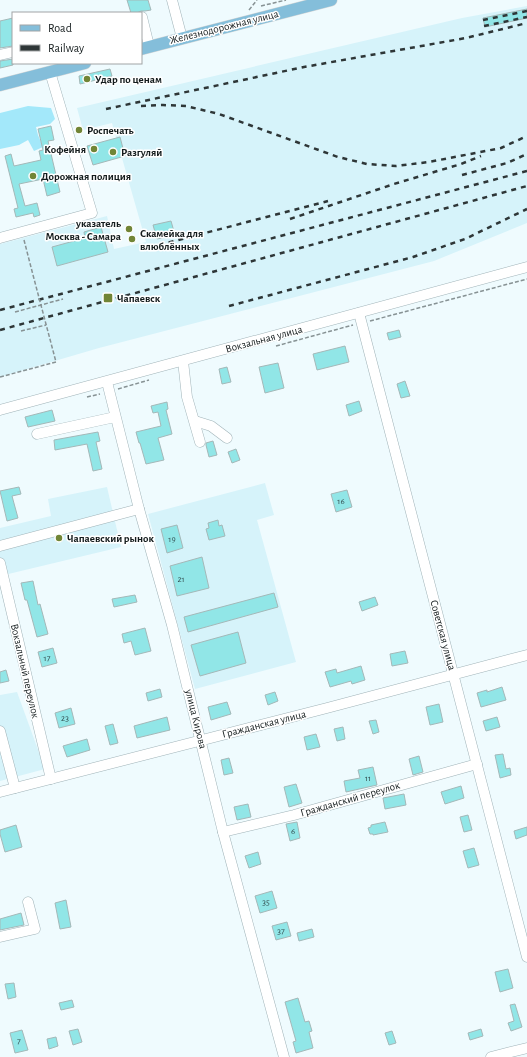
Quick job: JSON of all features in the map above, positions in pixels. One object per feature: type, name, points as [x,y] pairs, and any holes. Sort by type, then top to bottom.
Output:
[{"type":"main road","name":"Железнодорожная улица","points":[[145,48],[304,3],[331,0]]},
{"type":"main road","points":[[0,85],[50,72],[67,65]]},
{"type":"street","points":[[172,0],[182,38]]},
{"type":"street","points":[[142,18],[145,48]]},
{"type":"street","points":[[0,55],[12,52]]},
{"type":"street","points":[[0,238],[92,213],[50,72]]},
{"type":"street","name":"Вокзальная улица","points":[[0,410],[108,387],[183,361],[527,267]]},
{"type":"street","name":"Советская улица","points":[[359,313],[526,952]]},
{"type":"street","points":[[183,361],[187,397],[200,442]]},
{"type":"street","name":"улица Кирова","points":[[108,387],[139,510],[172,625],[223,832],[284,1057]]},
{"type":"street","points":[[37,434],[116,417]]},
{"type":"street","points":[[195,421],[212,426],[227,438]]},
{"type":"street","points":[[0,546],[139,510]]},
{"type":"street","name":"Вокзальный переулок","points":[[0,563],[51,779]]},
{"type":"street","name":"Гражданская улица","points":[[0,792],[527,655]]},
{"type":"street","points":[[0,731],[15,788]]},
{"type":"street","name":"Гражданский переулок","points":[[223,832],[294,815],[477,764]]},
{"type":"street","points":[[0,937],[36,929],[28,902]]},
{"type":"street","points":[[491,1057],[527,1048]]},
{"type":"path","points":[[249,10],[257,0]]},
{"type":"path","points":[[0,378],[56,362],[24,242]]},
{"type":"path","points":[[273,346],[527,279]]},
{"type":"path","points":[[15,312],[63,300]]},
{"type":"path","points":[[22,331],[46,324]]},
{"type":"path","points":[[87,397],[108,387],[154,379]]},
{"type":"shaded area","points":[[527,6],[527,223],[434,261],[99,348],[0,377],[0,244],[107,216],[114,249],[146,242],[112,123],[83,130],[77,108],[462,18]]},
{"type":"shaded area","points":[[28,106],[51,108],[55,119],[50,124],[36,127],[43,147],[34,151],[28,140],[19,145],[0,149],[0,113]]},
{"type":"shaded area","points":[[265,483],[274,515],[257,520],[296,662],[195,689],[148,514]]},
{"type":"shaded area","name":"Чапаевский рынок","points":[[107,487],[121,547],[0,576],[0,528],[51,516],[48,499]]},
{"type":"shaded area","points":[[17,692],[45,769],[0,781],[0,695]]},
{"type":"building","points":[[127,0],[148,0],[151,10],[131,12]]},
{"type":"building","points":[[527,9],[527,18],[485,27],[483,18]]},
{"type":"building","points":[[12,18],[12,46],[0,48],[0,21]]},
{"type":"building","points":[[12,59],[13,65],[0,68],[0,61]]},
{"type":"building","points":[[110,69],[112,76],[80,84],[79,76]]},
{"type":"building","points":[[51,126],[54,140],[48,141],[60,192],[47,196],[43,179],[19,184],[25,206],[37,203],[40,215],[34,217],[33,213],[16,217],[14,209],[18,208],[5,156],[11,154],[14,166],[41,160],[39,151],[43,150],[38,129]]},
{"type":"building","points":[[120,137],[125,156],[93,165],[87,146]]},
{"type":"building","points":[[171,221],[175,235],[157,239],[153,225]]},
{"type":"building","points":[[101,227],[108,252],[57,266],[52,247],[85,238],[84,232]]},
{"type":"building","points":[[399,330],[401,337],[389,340],[387,333]]},
{"type":"building","points":[[345,346],[349,362],[317,370],[313,354]]},
{"type":"building","points":[[278,363],[284,388],[265,393],[259,367]]},
{"type":"building","points":[[227,367],[231,382],[222,384],[219,369]]},
{"type":"building","points":[[405,381],[410,396],[401,398],[397,384]]},
{"type":"building","points":[[359,401],[362,411],[349,416],[346,405]]},
{"type":"building","points":[[167,402],[168,409],[166,410],[172,434],[158,438],[164,460],[146,464],[136,432],[161,426],[158,412],[153,413],[151,406]]},
{"type":"building","points":[[52,410],[55,421],[28,427],[25,417]]},
{"type":"building","points":[[98,432],[100,441],[96,442],[102,469],[93,471],[87,444],[55,450],[54,440]]},
{"type":"building","points":[[213,441],[217,455],[209,457],[206,443]]},
{"type":"building","points":[[236,449],[240,460],[232,463],[228,452]]},
{"type":"building","points":[[19,487],[21,494],[12,496],[18,518],[7,521],[0,491]]},
{"type":"building","points":[[347,490],[352,507],[336,512],[331,494]]},
{"type":"building","points":[[218,520],[219,526],[222,525],[225,536],[209,540],[206,529],[209,528],[208,523]]},
{"type":"building","points":[[177,525],[183,548],[167,553],[161,529]]},
{"type":"building","points":[[202,557],[209,588],[177,596],[170,566]]},
{"type":"building","points":[[33,581],[38,605],[40,604],[48,634],[37,637],[21,583]]},
{"type":"building","points":[[274,593],[278,607],[188,632],[184,617]]},
{"type":"building","points":[[135,595],[137,602],[114,607],[112,599]]},
{"type":"building","points":[[375,597],[378,605],[362,611],[359,602]]},
{"type":"building","points":[[145,628],[151,651],[135,655],[131,641],[124,643],[122,634]]},
{"type":"building","points":[[238,632],[246,663],[200,676],[191,645]]},
{"type":"building","points":[[53,648],[57,663],[42,667],[38,652]]},
{"type":"building","points":[[405,651],[408,663],[392,666],[390,654]]},
{"type":"building","points":[[361,666],[365,680],[352,684],[351,681],[330,687],[325,672],[336,669],[337,673]]},
{"type":"building","points":[[6,670],[9,681],[0,683],[0,672]]},
{"type":"building","points":[[502,687],[506,700],[481,707],[477,693],[487,690],[487,692]]},
{"type":"building","points":[[160,689],[162,697],[148,701],[146,693]]},
{"type":"building","points":[[275,692],[278,701],[268,705],[265,695]]},
{"type":"building","points":[[227,702],[231,714],[211,720],[208,707]]},
{"type":"building","points":[[439,704],[443,722],[430,725],[426,707]]},
{"type":"building","points":[[71,708],[75,724],[59,728],[55,713]]},
{"type":"building","points":[[167,717],[170,730],[137,738],[134,726]]},
{"type":"building","points":[[497,717],[500,727],[486,731],[483,721]]},
{"type":"building","points":[[376,720],[379,732],[373,734],[369,721]]},
{"type":"building","points":[[113,724],[118,743],[110,745],[105,726]]},
{"type":"building","points":[[343,727],[345,739],[337,741],[334,729]]},
{"type":"building","points":[[316,734],[320,747],[307,750],[304,737]]},
{"type":"building","points":[[87,739],[90,750],[67,757],[63,746]]},
{"type":"building","points":[[503,754],[506,769],[510,768],[511,775],[500,778],[495,755]]},
{"type":"building","points":[[419,756],[423,772],[413,775],[409,759]]},
{"type":"building","points":[[229,758],[233,773],[224,775],[221,760]]},
{"type":"building","points":[[373,767],[377,785],[346,792],[344,781],[360,778],[358,770]]},
{"type":"building","points":[[296,784],[302,803],[289,807],[284,787]]},
{"type":"building","points":[[461,786],[464,798],[445,804],[441,792]]},
{"type":"building","points":[[404,794],[406,805],[385,809],[383,798]]},
{"type":"building","points":[[248,804],[251,817],[237,820],[234,807]]},
{"type":"building","points":[[468,815],[472,830],[464,832],[460,817]]},
{"type":"building","points":[[297,822],[300,838],[290,841],[286,824]]},
{"type":"building","points":[[385,822],[388,832],[373,835],[370,834],[368,828],[371,827],[371,825]]},
{"type":"building","points":[[16,825],[22,847],[5,852],[0,830]]},
{"type":"building","points":[[527,827],[527,835],[516,839],[514,831]]},
{"type":"building","points":[[474,848],[479,865],[468,868],[463,851]]},
{"type":"building","points":[[258,852],[261,864],[249,868],[245,856]]},
{"type":"building","points":[[272,891],[277,908],[260,913],[255,896]]},
{"type":"building","points":[[66,900],[71,927],[60,929],[55,903]]},
{"type":"building","points":[[21,913],[24,925],[0,930],[0,919]]},
{"type":"building","points":[[287,922],[291,936],[276,940],[272,926]]},
{"type":"building","points":[[312,929],[314,937],[299,941],[297,933]]},
{"type":"building","points":[[508,969],[513,988],[500,992],[495,972]]},
{"type":"building","points":[[14,983],[16,997],[8,999],[5,984]]},
{"type":"building","points":[[298,998],[305,1022],[309,1021],[312,1031],[309,1032],[313,1048],[296,1053],[293,1042],[296,1041],[285,1002]]},
{"type":"building","points":[[72,1000],[74,1007],[61,1010],[59,1003]]},
{"type":"building","points":[[515,1004],[522,1027],[511,1031],[508,1023],[514,1021],[510,1005]]},
{"type":"building","points":[[78,1029],[82,1042],[73,1045],[69,1031]]},
{"type":"building","points":[[481,1029],[483,1036],[470,1040],[468,1033]]},
{"type":"building","points":[[22,1030],[28,1050],[15,1053],[10,1033]]},
{"type":"building","points":[[392,1031],[396,1043],[389,1045],[385,1033]]},
{"type":"building","points":[[56,1037],[58,1046],[49,1049],[47,1039]]},
{"type":"railway","points":[[483,20],[527,11]]},
{"type":"railway","points":[[484,26],[527,17]]},
{"type":"railway","points":[[106,109],[304,67],[466,38],[527,23]]},
{"type":"railway","points":[[141,106],[186,106],[219,114],[338,157],[367,164],[396,166],[429,162],[501,148],[527,136]]},
{"type":"railway","points":[[462,175],[507,163],[527,154]]},
{"type":"railway","points":[[290,219],[394,184],[461,164],[481,156]]},
{"type":"railway","points":[[0,310],[527,171]]},
{"type":"railway","points":[[0,330],[527,186]]},
{"type":"railway","points":[[159,245],[328,201]]},
{"type":"railway","points":[[229,306],[413,257],[465,239],[527,209]]},
{"type":"place","name":"Удар по ценам","points":[[87,79]]},
{"type":"place","name":"Роспечать","points":[[79,130]]},
{"type":"place","name":"Кофейня","points":[[94,149]]},
{"type":"place","name":"Разгуляй","points":[[113,152]]},
{"type":"place","name":"Дорожная полиция","points":[[33,176]]},
{"type":"place","name":"указатель Москва - Самара","points":[[129,229]]},
{"type":"place","name":"Скамейка для влюблённых","points":[[132,239]]},
{"type":"place","name":"Чапаевск","points":[[108,298]]},
{"type":"place","name":"Чапаевский рынок","points":[[59,538]]}]
